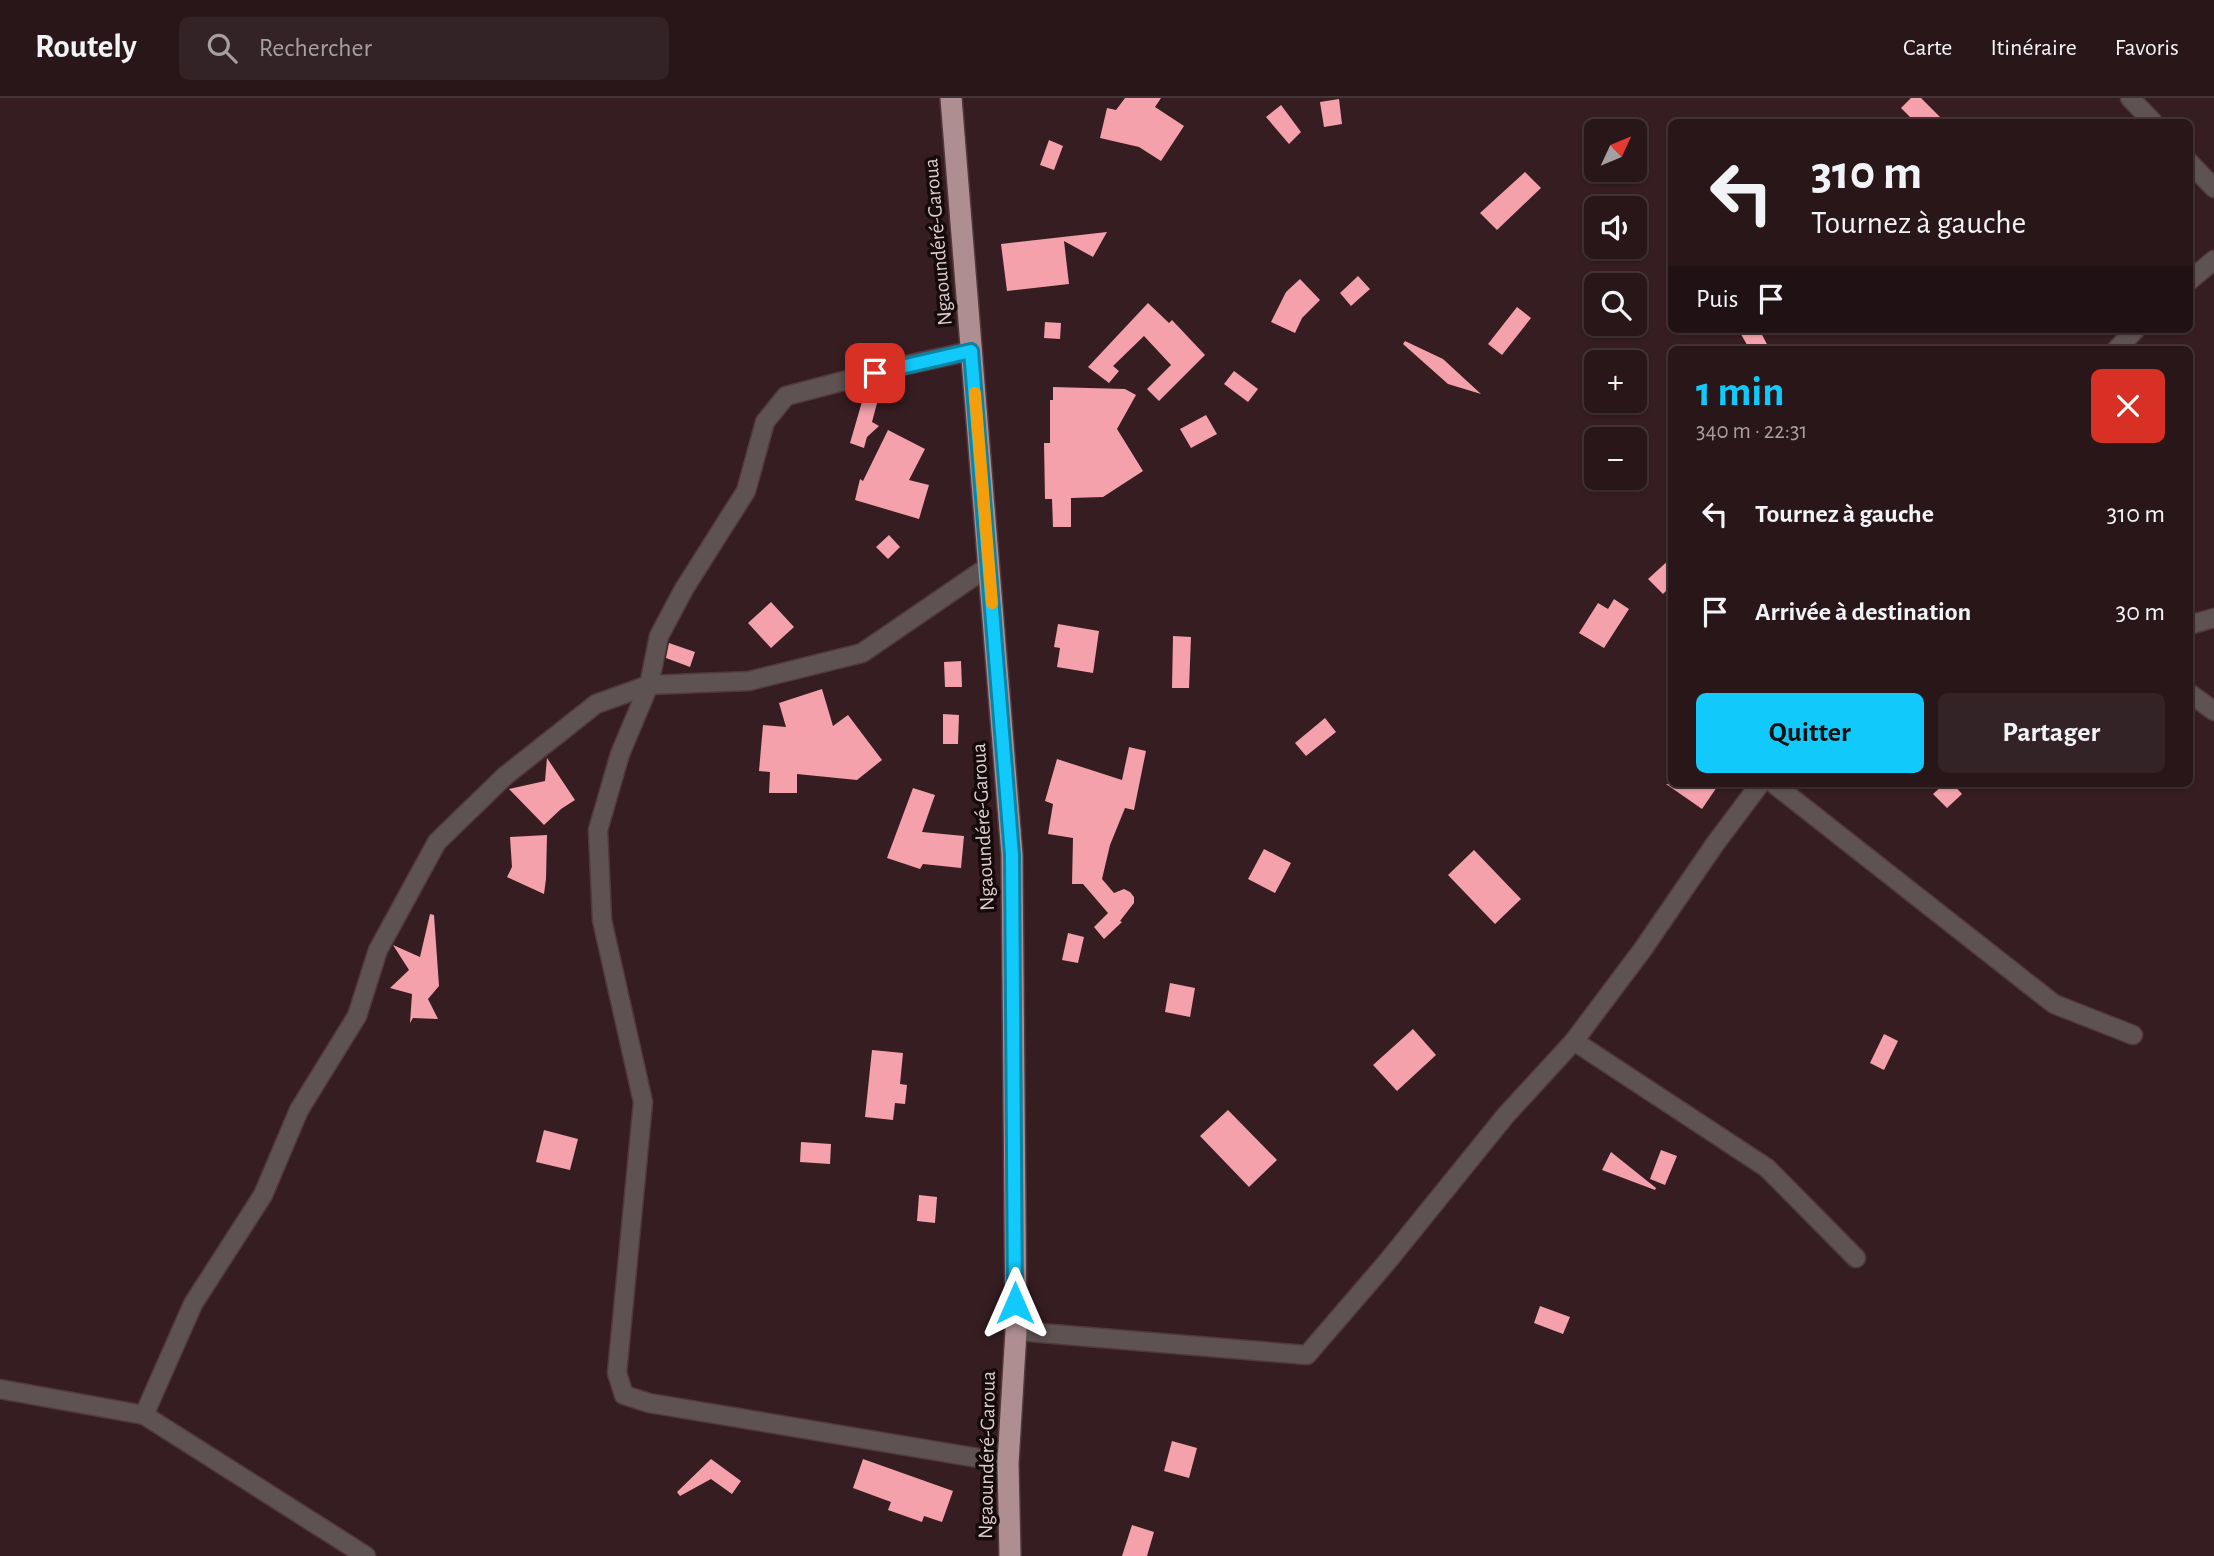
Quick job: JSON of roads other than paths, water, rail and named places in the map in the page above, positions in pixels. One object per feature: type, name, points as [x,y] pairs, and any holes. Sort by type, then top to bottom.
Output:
[{"type":"highway","name":"Ngaoundéré-Garoua","points":[[951,98],[1012,855],[1016,1331],[1009,1462],[1010,1556]]},
{"type":"street","points":[[2130,98],[2150,119]]},
{"type":"street","points":[[2193,166],[2214,188]]},
{"type":"street","points":[[2193,278],[2214,260]]},
{"type":"street","points":[[2120,346],[2132,333]]},
{"type":"street","points":[[971,351],[786,396],[765,422],[746,491],[684,589],[659,636],[649,685],[620,754],[598,830],[602,920],[643,1102],[617,1373],[624,1395],[649,1403],[1009,1462]]},
{"type":"street","points":[[144,1415],[193,1304],[263,1195],[299,1110],[357,1016],[378,950],[437,842],[505,776],[596,705],[649,685],[749,681],[862,653],[989,566]]},
{"type":"street","points":[[2193,624],[2214,618]]},
{"type":"street","points":[[2193,696],[2214,711]]},
{"type":"street","points":[[1016,1331],[1307,1355],[1387,1262],[1506,1115],[1574,1041],[1758,787]]},
{"type":"street","points":[[1778,787],[2053,1004],[2133,1035]]},
{"type":"street","points":[[1574,1041],[1767,1168],[1856,1258]]},
{"type":"street","points":[[0,1389],[144,1415],[366,1556]]}]
